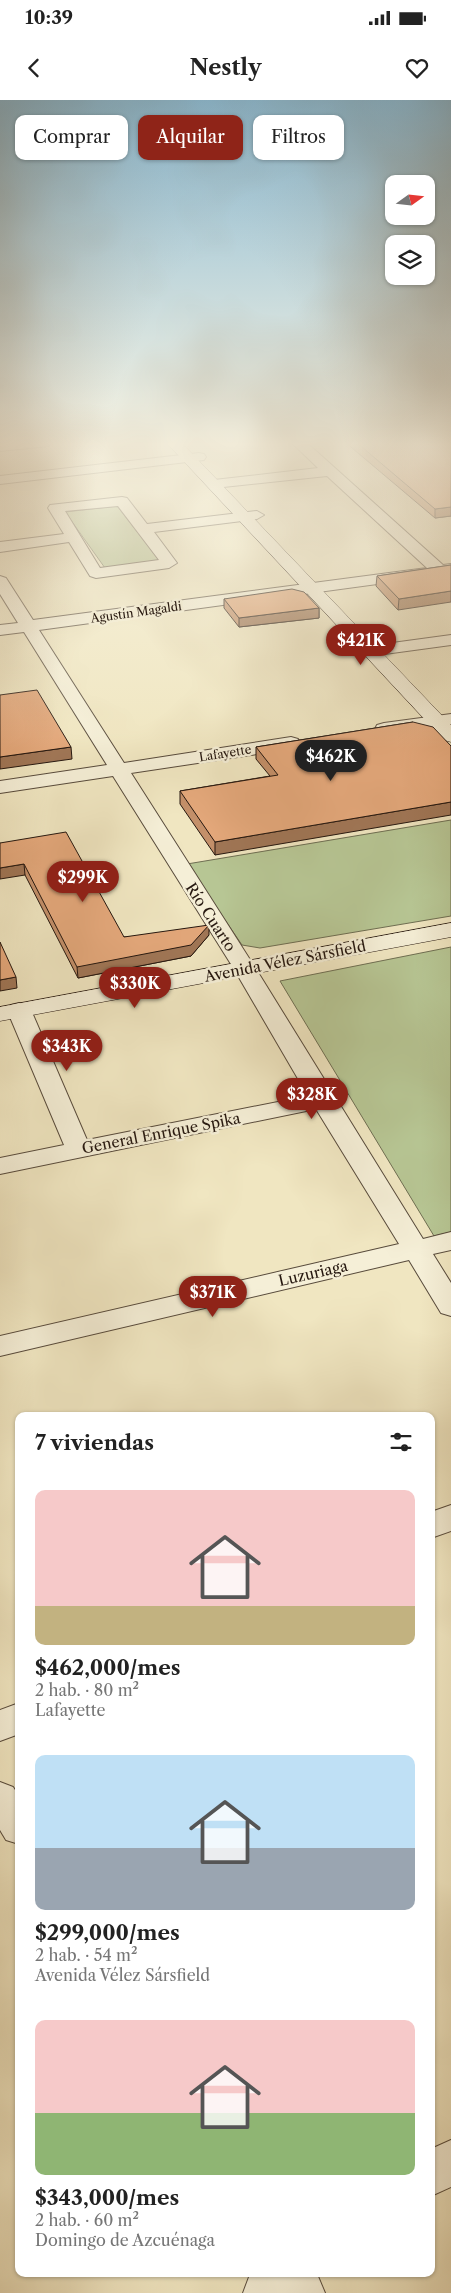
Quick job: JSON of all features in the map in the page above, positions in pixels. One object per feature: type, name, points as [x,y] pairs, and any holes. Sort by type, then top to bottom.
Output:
[{"type":"main road","points":[[277,544],[446,719],[451,736]]},
{"type":"main road","name":"Avenida Vélez Sársfield","points":[[10,1012],[451,930]]},
{"type":"street","points":[[0,547],[20,544]]},
{"type":"street","points":[[78,544],[96,573],[169,564],[154,544]]},
{"type":"street","points":[[415,544],[445,570]]},
{"type":"street","name":"Agustín Magaldi","points":[[0,630],[445,570]]},
{"type":"street","name":"Río Cuarto","points":[[0,582],[116,769],[245,969],[323,1100],[451,1306]]},
{"type":"street","points":[[378,650],[451,640]]},
{"type":"street","points":[[368,731],[446,719]]},
{"type":"street","name":"Lafayette","points":[[0,787],[310,740]]},
{"type":"street","points":[[10,1012],[79,1150]]},
{"type":"street","name":"General Enrique Spika","points":[[0,1166],[323,1100]]},
{"type":"street","name":"Luzuriaga","points":[[0,1346],[451,1241]]},
{"type":"street","points":[[435,1524],[451,1517]]},
{"type":"street","points":[[0,1726],[15,1720]]},
{"type":"street","points":[[0,1798],[15,1822]]},
{"type":"street","points":[[435,2173],[451,2162]]},
{"type":"street","points":[[265,2293],[288,2277]]},
{"type":"street","points":[[294,2277],[303,2293]]},
{"type":"green space","points":[[88,544],[147,544],[160,561],[105,568]]},
{"type":"green space","points":[[451,820],[451,916],[260,948],[242,945],[187,864]]},
{"type":"green space","points":[[451,947],[451,1232],[434,1236],[280,981]]},
{"type":"building","points":[[451,565],[451,591],[399,599],[377,576]]},
{"type":"building","points":[[292,589],[304,592],[319,608],[239,618],[224,599]]},
{"type":"building","points":[[37,690],[71,747],[0,757],[0,695]]},
{"type":"building","points":[[413,722],[433,727],[451,746],[451,802],[215,842],[180,791],[278,775],[256,747]]},
{"type":"building","points":[[66,832],[124,937],[209,925],[191,945],[77,967],[24,864],[0,868],[0,843]]},
{"type":"building","points":[[0,942],[16,977],[0,980]]}]
